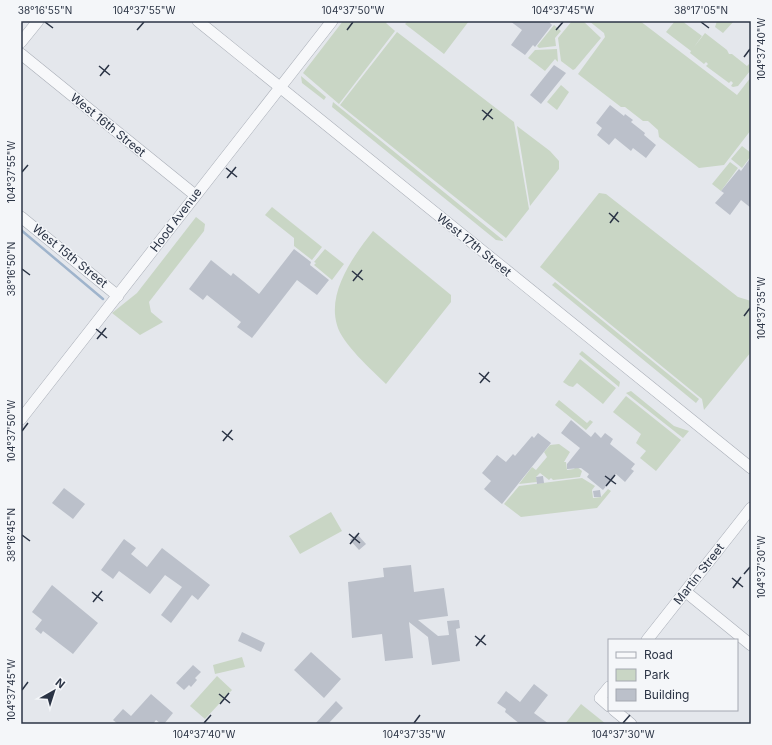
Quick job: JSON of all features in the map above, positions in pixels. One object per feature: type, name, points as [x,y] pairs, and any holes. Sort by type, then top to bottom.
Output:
[{"type":"street","points":[[21,42],[38,21]]},
{"type":"street","name":"West 17th Street","points":[[198,21],[751,468]]},
{"type":"street","name":"Hood Avenue","points":[[21,419],[332,21]]},
{"type":"street","name":"West 16th Street","points":[[21,54],[195,195]]},
{"type":"street","name":"West 15th Street","points":[[21,217],[118,296]]},
{"type":"street","name":"Martin Street","points":[[648,639],[751,508]]},
{"type":"street","points":[[686,592],[751,645]]},
{"type":"street","points":[[608,688],[600,698],[608,705]]},
{"type":"street","points":[[615,711],[631,724]]},
{"type":"green space","points":[[343,21],[388,21],[386,23],[395,31],[339,104],[303,73]]},
{"type":"green space","points":[[406,21],[469,21],[444,54],[405,24],[407,22]]},
{"type":"green space","points":[[572,21],[583,21],[601,38],[573,70],[561,61],[558,38]]},
{"type":"green space","points":[[589,21],[640,21],[737,95],[751,77],[751,130],[724,165],[699,168],[659,137],[658,130],[648,121],[643,121],[625,107],[621,107],[578,74],[605,37],[604,33]]},
{"type":"green space","points":[[675,21],[682,21],[702,36],[694,47],[705,33],[727,50],[729,54],[732,54],[747,66],[749,64],[750,71],[738,86],[731,86],[733,83],[731,81],[729,83],[706,66],[708,64],[706,62],[704,64],[690,53],[691,51],[666,32]]},
{"type":"green space","points":[[717,21],[734,21],[723,33],[715,27]]},
{"type":"green space","points":[[554,25],[561,31],[555,38],[556,46],[539,48],[537,46]]},
{"type":"green space","points":[[397,32],[514,122],[529,209],[506,238],[340,105]]},
{"type":"green space","points":[[557,49],[558,62],[555,59],[545,71],[528,58],[535,50]]},
{"type":"green space","points":[[301,76],[326,97],[324,100],[302,83]]},
{"type":"green space","points":[[561,85],[569,92],[557,110],[547,102]]},
{"type":"green space","points":[[333,102],[503,241],[496,240],[332,107]]},
{"type":"green space","points":[[517,126],[550,151],[559,161],[559,169],[530,206]]},
{"type":"green space","points":[[742,146],[751,153],[751,156],[742,168],[731,159]]},
{"type":"green space","points":[[730,162],[738,168],[721,191],[712,184]]},
{"type":"green space","points":[[599,193],[606,194],[738,297],[751,301],[751,352],[704,410],[702,399],[540,267]]},
{"type":"green space","points":[[272,207],[322,247],[312,260],[294,246],[294,238],[265,215]]},
{"type":"green space","points":[[196,217],[205,224],[204,231],[149,302],[151,312],[163,322],[140,335],[112,313],[137,293]]},
{"type":"green space","points":[[373,231],[451,295],[451,302],[386,384],[358,356],[345,340],[337,325],[335,312],[339,287],[344,275],[358,251]]},
{"type":"green space","points":[[325,249],[344,264],[332,280],[314,265],[316,263],[314,262]]},
{"type":"green space","points":[[555,282],[699,399],[696,403],[552,285]]},
{"type":"green space","points":[[582,351],[620,382],[619,387],[579,354]]},
{"type":"green space","points":[[580,359],[616,388],[603,404],[577,383],[573,387],[563,382]]},
{"type":"green space","points":[[631,391],[674,426],[689,431],[683,438],[626,393]]},
{"type":"green space","points":[[626,396],[681,440],[656,471],[640,458],[646,451],[636,443],[641,434],[613,412]]},
{"type":"green space","points":[[559,400],[587,423],[590,420],[593,422],[586,430],[555,405]]},
{"type":"green space","points":[[559,444],[570,452],[564,462],[566,462],[567,470],[574,469],[576,466],[582,471],[580,477],[553,480],[551,478],[549,480],[540,473],[536,477],[537,482],[519,484],[532,467],[536,470],[547,457],[544,452],[550,445]]},
{"type":"green space","points":[[582,478],[595,486],[592,490],[593,498],[601,497],[608,489],[611,491],[597,508],[521,517],[504,504],[519,486]]},
{"type":"green space","points":[[331,512],[342,531],[300,554],[289,536]]},
{"type":"green space","points":[[242,657],[245,667],[215,674],[213,665]]},
{"type":"green space","points":[[217,676],[232,690],[205,719],[190,706]]},
{"type":"green space","points":[[581,704],[606,724],[565,724]]},
{"type":"building","points":[[510,21],[548,21],[552,25],[535,47],[533,45],[525,55],[511,45],[522,30]]},
{"type":"building","points":[[554,65],[566,73],[541,104],[530,95]]},
{"type":"building","points":[[610,105],[624,116],[625,114],[633,120],[631,122],[645,133],[644,135],[656,145],[646,158],[633,148],[631,151],[615,138],[609,145],[597,135],[602,128],[596,123]]},
{"type":"building","points":[[751,157],[751,208],[741,200],[730,215],[715,203],[724,193],[721,191],[739,169],[741,171]]},
{"type":"building","points":[[294,249],[311,262],[310,265],[329,280],[317,295],[297,280],[252,338],[237,327],[241,322],[207,295],[203,300],[189,289],[211,260],[231,276],[233,273],[259,294]]},
{"type":"building","points":[[571,420],[591,437],[595,432],[601,438],[605,433],[613,439],[610,444],[635,464],[631,469],[634,471],[625,482],[616,474],[603,490],[587,477],[589,474],[581,468],[567,469],[567,464],[580,448],[561,433]]},
{"type":"building","points":[[538,433],[551,443],[502,504],[484,489],[491,481],[482,473],[497,455],[506,462],[513,454],[515,456],[532,436],[534,438]]},
{"type":"building","points":[[543,476],[544,483],[537,484],[536,477]]},
{"type":"building","points":[[64,488],[85,504],[73,519],[52,503]]},
{"type":"building","points":[[600,490],[601,497],[594,497],[593,491]]},
{"type":"building","points":[[357,534],[366,544],[359,550],[350,540]]},
{"type":"building","points":[[124,539],[136,548],[131,554],[147,567],[162,548],[210,585],[198,600],[192,595],[171,623],[161,615],[182,587],[165,575],[150,594],[119,571],[113,579],[101,570]]},
{"type":"building","points":[[411,565],[414,592],[444,588],[448,616],[418,620],[438,636],[449,635],[447,621],[459,620],[460,628],[456,629],[460,661],[432,665],[428,637],[409,622],[413,658],[385,661],[382,634],[352,638],[348,582],[384,577],[383,568]]},
{"type":"building","points":[[52,585],[98,623],[73,654],[43,631],[41,634],[35,629],[42,620],[32,612]]},
{"type":"building","points":[[242,632],[265,643],[261,652],[238,641]]},
{"type":"building","points":[[311,652],[341,679],[324,698],[294,670]]},
{"type":"building","points":[[193,665],[201,672],[195,678],[197,680],[191,687],[189,685],[184,690],[176,683]]},
{"type":"building","points":[[534,684],[548,695],[534,713],[549,724],[520,724],[505,712],[506,709],[497,703],[506,691],[520,702]]},
{"type":"building","points":[[151,694],[173,713],[164,724],[161,724],[156,720],[153,724],[118,724],[113,720],[123,709],[131,716]]},
{"type":"building","points":[[336,701],[343,708],[328,724],[315,724]]},
{"type":"waterway","points":[[21,230],[103,299]]}]
